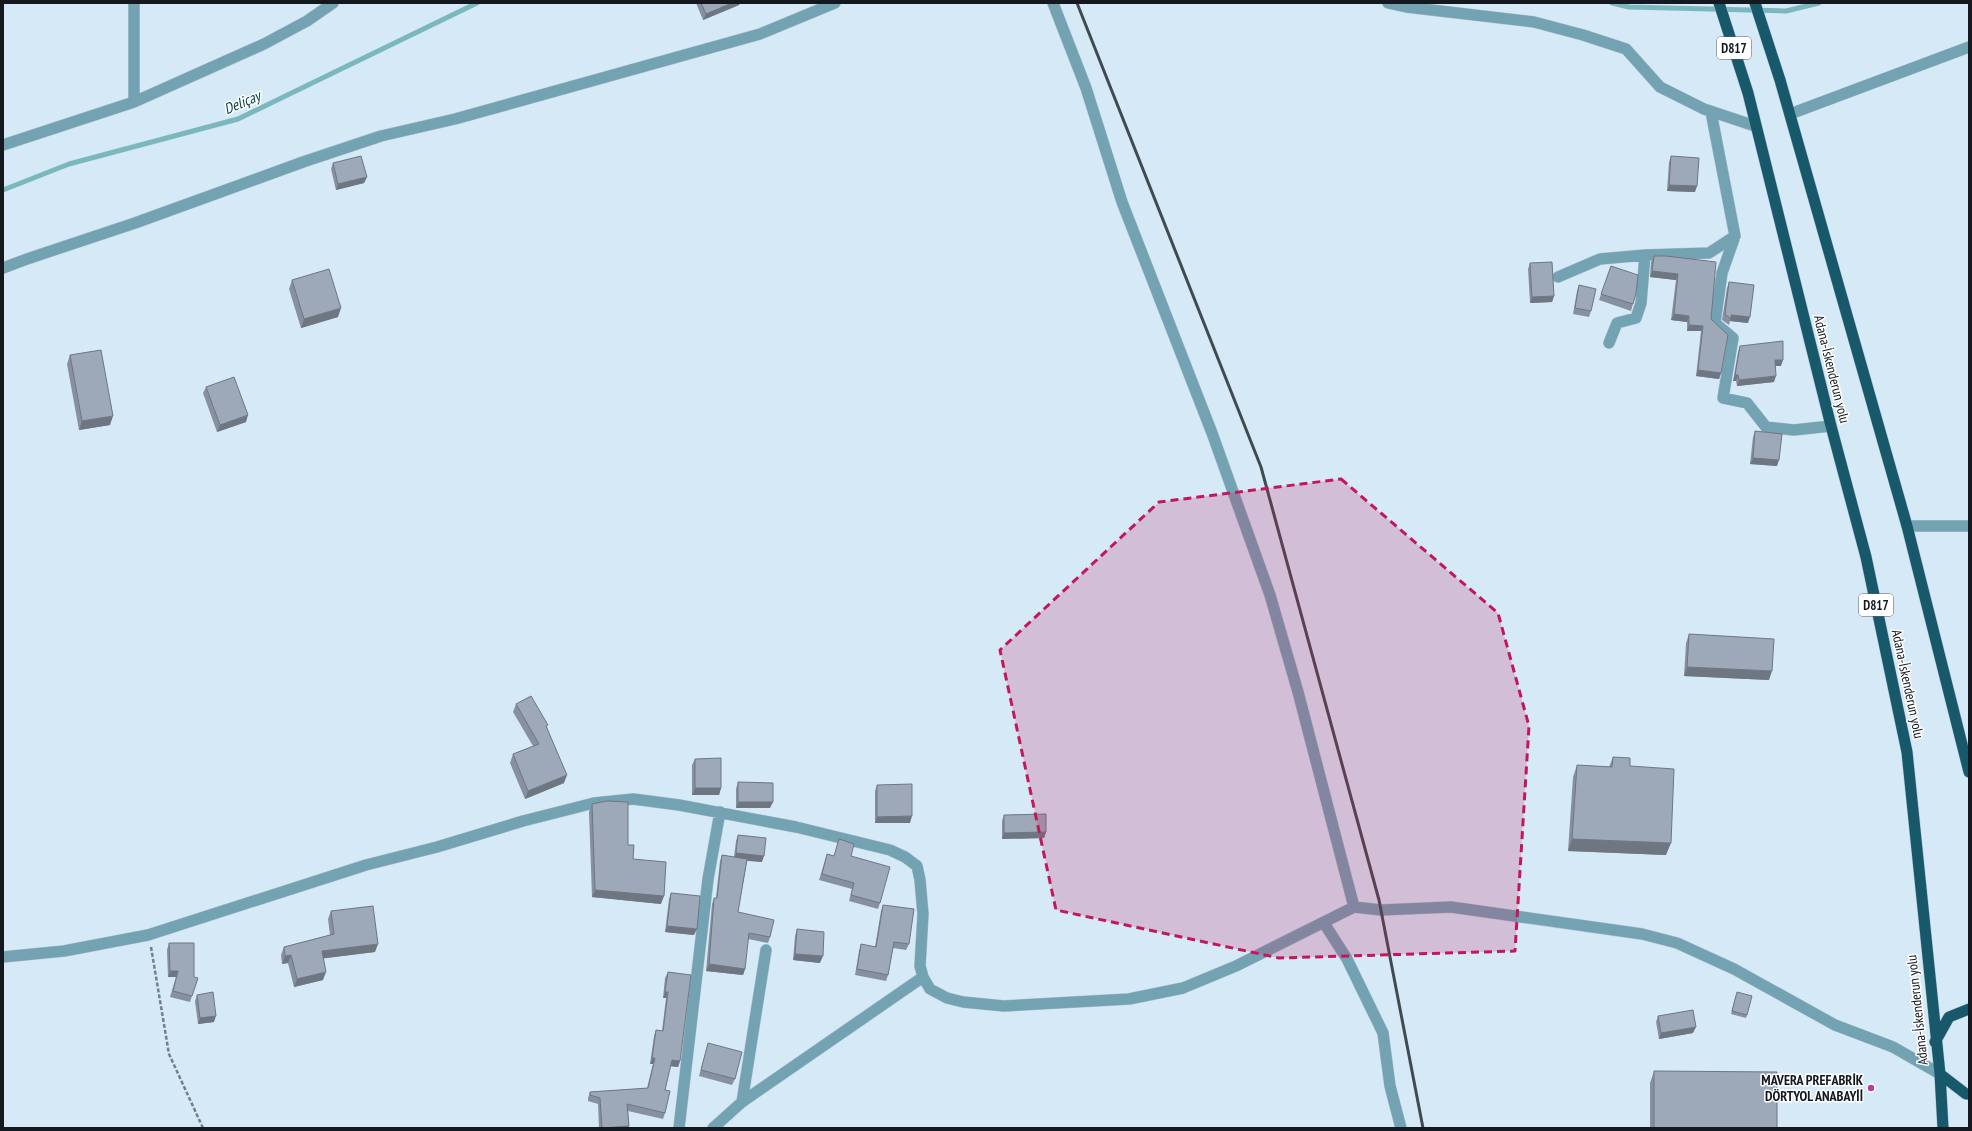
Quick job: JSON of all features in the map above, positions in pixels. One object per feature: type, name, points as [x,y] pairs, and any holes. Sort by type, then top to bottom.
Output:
[{"type":"highway","name":"Adana-İskenderun yolu","points":[[1719,3],[1748,93],[1831,426],[1866,557],[1907,752],[1935,1042],[1940,1074],[1943,1128]]},
{"type":"highway","name":"Adana-İskenderun yolu","points":[[1755,3],[1790,114],[1906,526],[1969,772]]},
{"type":"highway","points":[[1935,1042],[1949,1017],[1969,1009]]},
{"type":"highway","points":[[1940,1074],[1966,1094],[1969,1094]]},
{"type":"street","points":[[134,3],[134,102]]},
{"type":"street","points":[[3,145],[134,102],[264,44],[307,21],[333,3]]},
{"type":"street","points":[[3,268],[135,223],[296,164],[381,136],[455,119],[760,34],[834,3]]},
{"type":"street","points":[[1054,3],[1086,88],[1122,202],[1215,440],[1270,595],[1298,692],[1354,907]]},
{"type":"street","points":[[1388,3],[1406,7],[1534,22],[1583,35],[1626,49],[1660,87],[1711,112],[1756,126]]},
{"type":"street","points":[[1790,114],[1969,47]]},
{"type":"street","points":[[1711,112],[1736,236],[1722,273],[1714,323],[1733,338],[1723,398],[1747,403],[1766,427],[1794,430],[1831,426]]},
{"type":"street","points":[[1558,277],[1600,259],[1645,255],[1709,254],[1736,236]]},
{"type":"street","points":[[1609,343],[1617,323],[1636,318],[1641,303],[1645,255]]},
{"type":"street","points":[[1906,526],[1969,526]]},
{"type":"street","points":[[3,957],[64,951],[148,935],[366,865],[594,802],[633,799],[720,812],[796,827],[890,850],[905,858],[917,866],[920,880],[923,914],[920,966],[923,977],[930,989],[947,998],[963,1002],[1004,1006],[1129,999],[1183,988],[1236,966],[1354,907],[1381,910],[1451,907],[1642,934],[1677,943],[1734,969],[1835,1025],[1893,1047],[1940,1074]]},
{"type":"street","points":[[679,1128],[708,879],[720,812]]},
{"type":"street","points":[[1324,923],[1347,959],[1383,1033],[1390,1086],[1401,1128]]},
{"type":"street","points":[[742,1102],[766,950]]},
{"type":"street","points":[[713,1128],[742,1102],[923,977]]},
{"type":"path","points":[[148,935],[170,1054],[203,1128]]},
{"type":"highlighted area","points":[[1341,479],[1498,613],[1529,726],[1515,951],[1279,958],[1056,910],[1000,650],[1159,502]]},
{"type":"building","points":[[701,3],[732,3],[706,14]]},
{"type":"building","points":[[361,156],[367,177],[338,184],[333,163]]},
{"type":"building","points":[[1671,156],[1699,158],[1697,186],[1669,185]]},
{"type":"building","points":[[1654,256],[1716,262],[1711,319],[1728,335],[1721,373],[1698,370],[1703,326],[1689,325],[1689,316],[1674,314],[1678,274],[1652,271]]},
{"type":"building","points":[[1552,262],[1554,296],[1532,297],[1530,263]]},
{"type":"building","points":[[1611,266],[1638,275],[1633,304],[1601,294]]},
{"type":"building","points":[[329,269],[341,308],[304,319],[292,280]]},
{"type":"building","points":[[1729,282],[1754,285],[1750,317],[1731,315],[1731,319],[1725,314]]},
{"type":"building","points":[[1579,285],[1596,289],[1591,311],[1575,308]]},
{"type":"building","points":[[1783,341],[1783,360],[1775,360],[1776,376],[1739,380],[1738,375],[1735,375],[1740,346]]},
{"type":"building","points":[[101,350],[113,416],[82,421],[70,355]]},
{"type":"building","points":[[234,377],[248,415],[220,425],[206,387]]},
{"type":"building","points":[[1755,431],[1782,434],[1779,460],[1753,458]]},
{"type":"building","points":[[1689,634],[1774,639],[1772,671],[1687,667]]},
{"type":"building","points":[[531,696],[548,725],[546,726],[567,775],[528,791],[513,754],[539,744],[516,704]]},
{"type":"building","points":[[1613,757],[1630,758],[1630,766],[1674,769],[1671,843],[1572,839],[1577,765],[1612,767]]},
{"type":"building","points":[[721,758],[721,788],[695,788],[695,759]]},
{"type":"building","points":[[738,782],[773,783],[773,802],[738,802]]},
{"type":"building","points":[[912,784],[912,816],[877,817],[877,785]]},
{"type":"building","points":[[607,801],[628,802],[628,845],[634,845],[633,859],[666,862],[664,896],[595,890],[592,804]]},
{"type":"building","points":[[1046,814],[1046,832],[1004,833],[1004,815]]},
{"type":"building","points":[[738,835],[766,838],[764,856],[736,853]]},
{"type":"building","points":[[839,839],[854,844],[851,856],[890,867],[880,903],[851,895],[854,883],[822,874],[827,854],[834,856]]},
{"type":"building","points":[[722,855],[747,859],[738,912],[774,920],[770,937],[749,933],[745,969],[709,964],[714,898],[717,898]]},
{"type":"building","points":[[671,893],[700,896],[697,929],[667,926]]},
{"type":"building","points":[[883,905],[914,909],[909,944],[894,942],[888,975],[857,969],[861,944],[876,947]]},
{"type":"building","points":[[373,906],[378,944],[322,951],[326,972],[297,979],[291,955],[285,956],[284,947],[334,934],[331,911]]},
{"type":"building","points":[[797,929],[824,932],[823,956],[795,954]]},
{"type":"building","points":[[169,943],[194,943],[194,977],[198,978],[192,996],[173,991],[178,971],[170,971]]},
{"type":"building","points":[[668,972],[691,975],[680,1061],[672,1060],[665,1090],[670,1091],[665,1113],[627,1104],[629,1126],[602,1128],[600,1098],[590,1095],[590,1092],[648,1088],[655,1058],[652,1058],[656,1030],[663,1031],[668,992],[665,992]]},
{"type":"building","points":[[213,992],[216,1016],[200,1018],[197,995]]},
{"type":"building","points":[[1737,992],[1752,996],[1747,1015],[1732,1011]]},
{"type":"building","points":[[1693,1010],[1696,1027],[1661,1033],[1658,1016]]},
{"type":"building","points":[[708,1043],[742,1052],[735,1079],[701,1070]]},
{"type":"building","points":[[1654,1071],[1777,1072],[1777,1128],[1654,1128]]},
{"type":"waterway","name":"Deliçay","points":[[3,190],[69,164],[238,119],[477,3]]},
{"type":"waterway","name":"Deliçay","points":[[1612,3],[1629,7],[1786,11],[1819,3]]},
{"type":"railway","points":[[1077,3],[1261,467],[1379,900],[1423,1128]]},
{"type":"place","name":"MAVERA PREFABRİK DÖRTYOL ANABAYİİ","points":[[1871,1088]]}]
